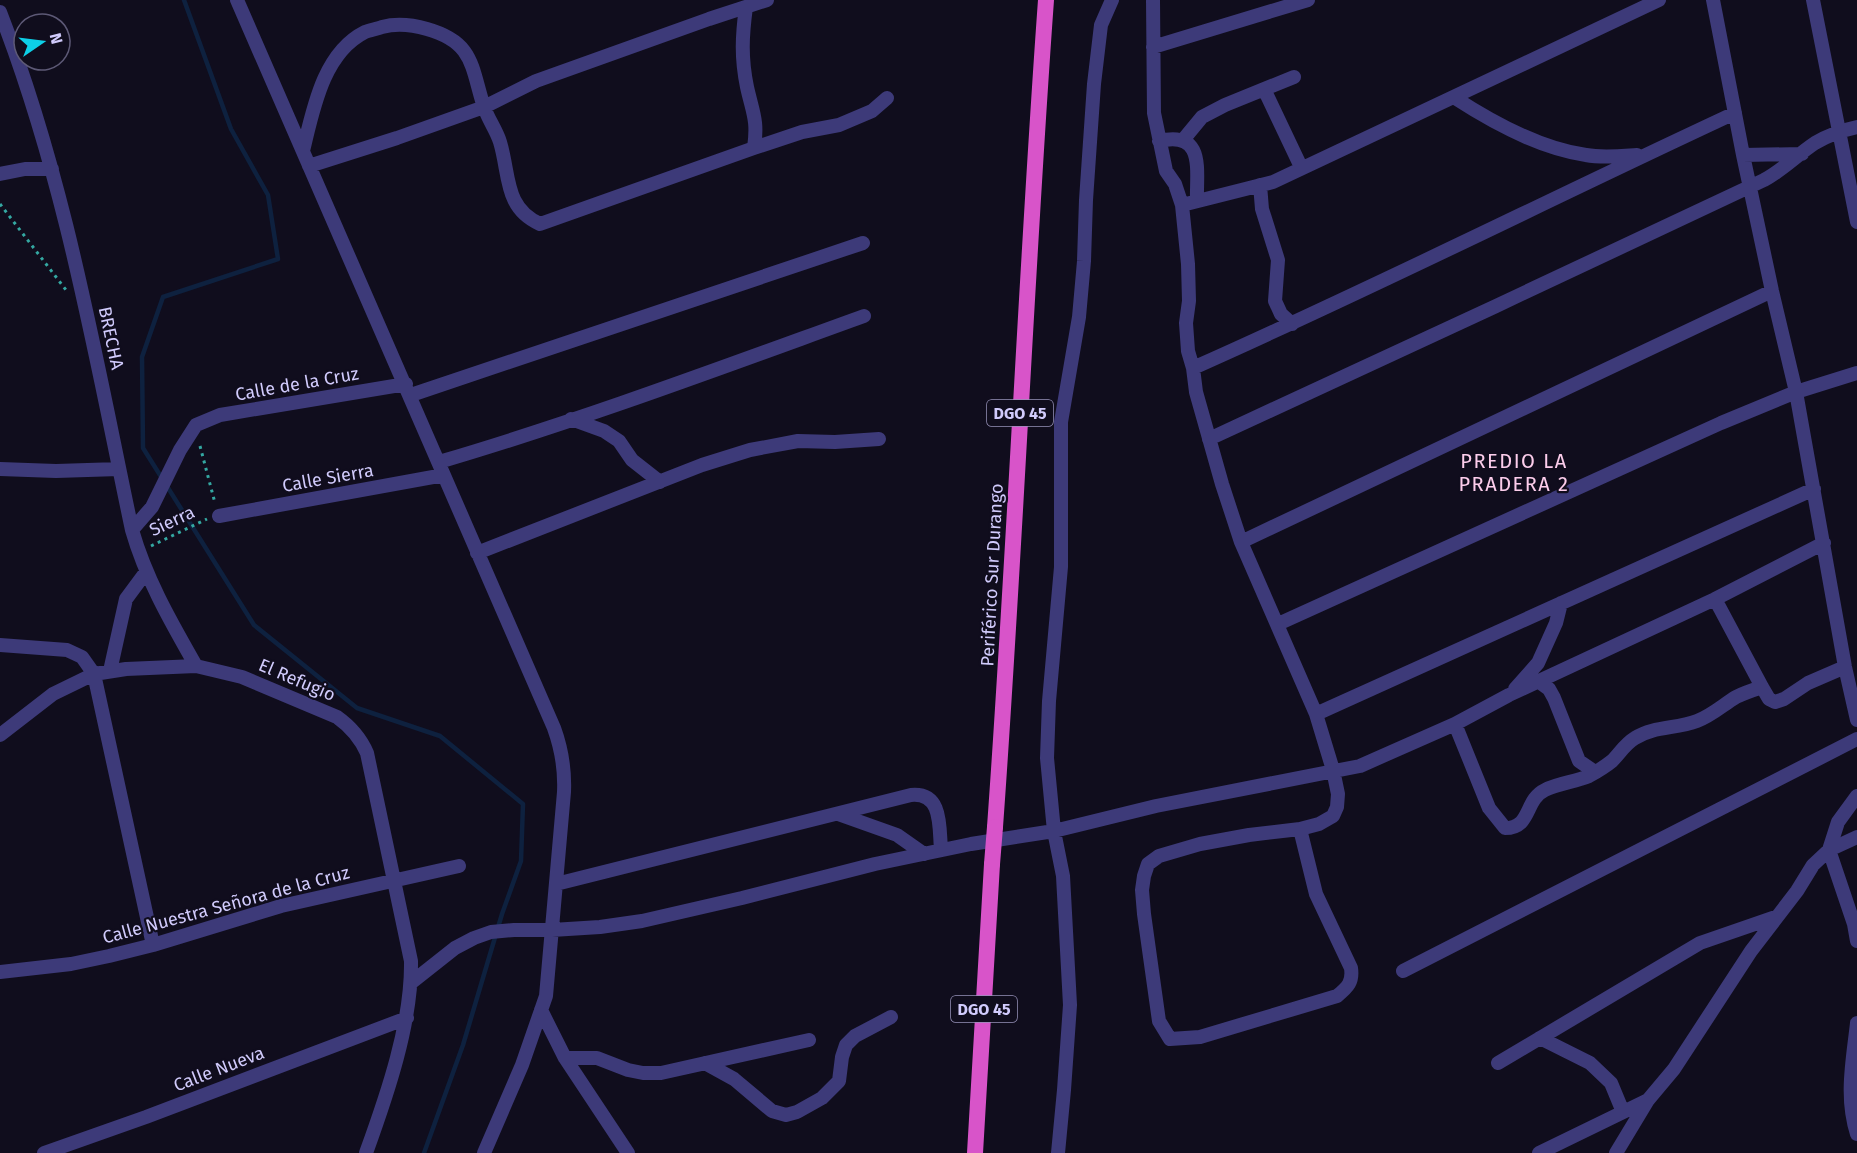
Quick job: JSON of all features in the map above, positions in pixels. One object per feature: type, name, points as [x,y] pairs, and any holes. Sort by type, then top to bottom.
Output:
[{"type":"highway","name":"Periférico Sur Durango","points":[[975,1153],[1010,607],[1026,304],[1047,0]]},
{"type":"street","points":[[237,0],[545,706],[561,749],[565,770],[564,792],[546,996],[522,1065],[484,1153]]},
{"type":"street","points":[[309,166],[484,107],[536,81],[767,0]]},
{"type":"street","points":[[1058,1153],[1065,1090],[1070,1005],[1063,876],[1054,831],[1047,758],[1049,701],[1061,567],[1061,422],[1079,318],[1101,25],[1112,0]]},
{"type":"street","points":[[1153,0],[1154,113],[1166,171],[1175,184],[1182,205],[1188,264],[1189,301],[1186,323],[1188,351],[1194,368],[1196,392],[1241,542],[1316,714],[1338,794],[1334,816],[1319,824],[1189,847],[1159,856],[1148,864],[1142,890],[1144,914],[1159,1021],[1170,1039],[1200,1037],[1337,996],[1348,988],[1353,979],[1351,968],[1316,894],[1300,829]]},
{"type":"street","points":[[1153,47],[1308,0]]},
{"type":"street","points":[[1182,205],[1273,182],[1659,0]]},
{"type":"street","points":[[1713,0],[1749,185],[1796,392],[1845,668],[1857,720]]},
{"type":"street","points":[[1813,0],[1857,222]]},
{"type":"street","points":[[746,7],[741,41],[747,88],[756,116],[754,148]]},
{"type":"street","name":"BRECHA","points":[[0,12],[52,169],[89,320],[138,551],[156,595],[196,666]]},
{"type":"street","points":[[303,151],[313,112],[328,72],[343,48],[365,32],[387,26],[410,25],[446,36],[460,46],[471,60],[484,107],[500,141],[510,189],[518,207],[528,218],[540,224],[802,132],[839,125],[872,111],[887,98]]},
{"type":"street","points":[[1183,140],[1202,117],[1225,105],[1294,77]]},
{"type":"street","points":[[1264,89],[1301,167]]},
{"type":"street","points":[[1455,98],[1514,132],[1551,146],[1586,155],[1647,154]]},
{"type":"street","points":[[1194,368],[1292,324],[1735,114]]},
{"type":"street","points":[[1209,439],[1428,339],[1779,171],[1815,143],[1840,131],[1857,127]]},
{"type":"street","points":[[1160,141],[1173,138],[1183,140],[1196,154],[1197,201]]},
{"type":"street","points":[[1743,155],[1802,154]]},
{"type":"street","points":[[0,174],[25,169],[52,169]]},
{"type":"street","points":[[1260,185],[1262,209],[1278,260],[1275,302],[1281,314],[1292,324]]},
{"type":"street","name":"Calle de la Cruz","points":[[196,425],[220,415],[408,390],[863,243]]},
{"type":"street","points":[[1241,542],[1772,291]]},
{"type":"street","points":[[439,462],[494,446],[864,316]]},
{"type":"street","points":[[1278,624],[1721,423],[1796,392],[1857,373]]},
{"type":"street","points":[[571,419],[604,431],[619,441],[632,460],[660,482]]},
{"type":"street","points":[[132,530],[152,507],[180,450],[196,425]]},
{"type":"street","points":[[477,553],[712,462],[750,450],[798,441],[835,442],[879,439]]},
{"type":"street","points":[[0,469],[56,471],[119,469]]},
{"type":"street","name":"Calle Sierra","points":[[219,516],[444,476]]},
{"type":"street","points":[[1316,714],[1814,489]]},
{"type":"street","points":[[412,982],[455,948],[491,932],[600,927],[642,921],[941,850],[1054,831],[1156,806],[1360,765],[1455,724],[1538,681],[1715,599],[1824,543]]},
{"type":"street","points":[[110,671],[126,599],[146,572]]},
{"type":"street","points":[[1715,599],[1769,699],[1775,702],[1784,699],[1808,683],[1845,668]]},
{"type":"street","points":[[1509,695],[1538,663],[1556,623],[1560,603]]},
{"type":"street","points":[[0,645],[67,650],[82,657],[94,674],[153,945]]},
{"type":"street","name":"El Refugio","points":[[1,732],[53,694],[94,674],[126,669],[196,666],[242,677],[337,717],[350,726],[367,753],[395,879],[411,962],[412,982],[407,1018],[366,1153]]},
{"type":"street","points":[[1538,681],[1549,689],[1554,698],[1579,761],[1595,772]]},
{"type":"street","points":[[1455,724],[1489,808],[1505,828],[1512,828],[1527,815],[1533,799],[1543,790],[1589,776],[1613,760],[1621,749],[1635,738],[1652,730],[1697,721],[1738,696],[1762,687]]},
{"type":"street","points":[[1403,971],[1857,740]]},
{"type":"street","points":[[556,884],[922,794],[930,798],[938,815],[941,850]]},
{"type":"street","points":[[1857,796],[1838,822],[1828,850],[1854,924],[1857,941]]},
{"type":"street","points":[[838,814],[897,835],[924,854]]},
{"type":"street","points":[[1616,1153],[1648,1100],[1674,1069],[1752,951],[1813,865],[1828,850],[1857,837]]},
{"type":"street","name":"Calle Nuestra Señora de la Cruz","points":[[0,972],[71,964],[153,945],[281,906],[459,866]]},
{"type":"street","points":[[1498,1062],[1700,943],[1778,916]]},
{"type":"street","points":[[541,1010],[565,1058],[628,1153]]},
{"type":"street","points":[[705,1063],[734,1079],[772,1111],[786,1114],[797,1112],[822,1098],[839,1081],[846,1045],[855,1036],[891,1017]]},
{"type":"street","name":"Calle Nueva","points":[[44,1153],[146,1117],[407,1018]]},
{"type":"street","points":[[1857,1023],[1850,1084],[1857,1134]]},
{"type":"street","points":[[1540,1038],[1590,1063],[1611,1083],[1623,1112]]},
{"type":"street","points":[[565,1058],[597,1058],[628,1070],[661,1073],[809,1040]]},
{"type":"street","points":[[1539,1153],[1648,1100]]},
{"type":"path","points":[[0,204],[69,293]]},
{"type":"path","points":[[196,425],[207,478],[219,516]]},
{"type":"path","name":"Sierra","points":[[138,551],[219,516]]},
{"type":"waterway","points":[[184,0],[231,129],[268,195],[278,259],[163,297],[142,357],[143,448],[254,625],[357,708],[440,736],[523,804],[521,861],[502,914],[463,1045],[424,1153]]},
{"type":"district","name":"PREDIO LA PRADERA 2","points":[[1514,472]]}]
